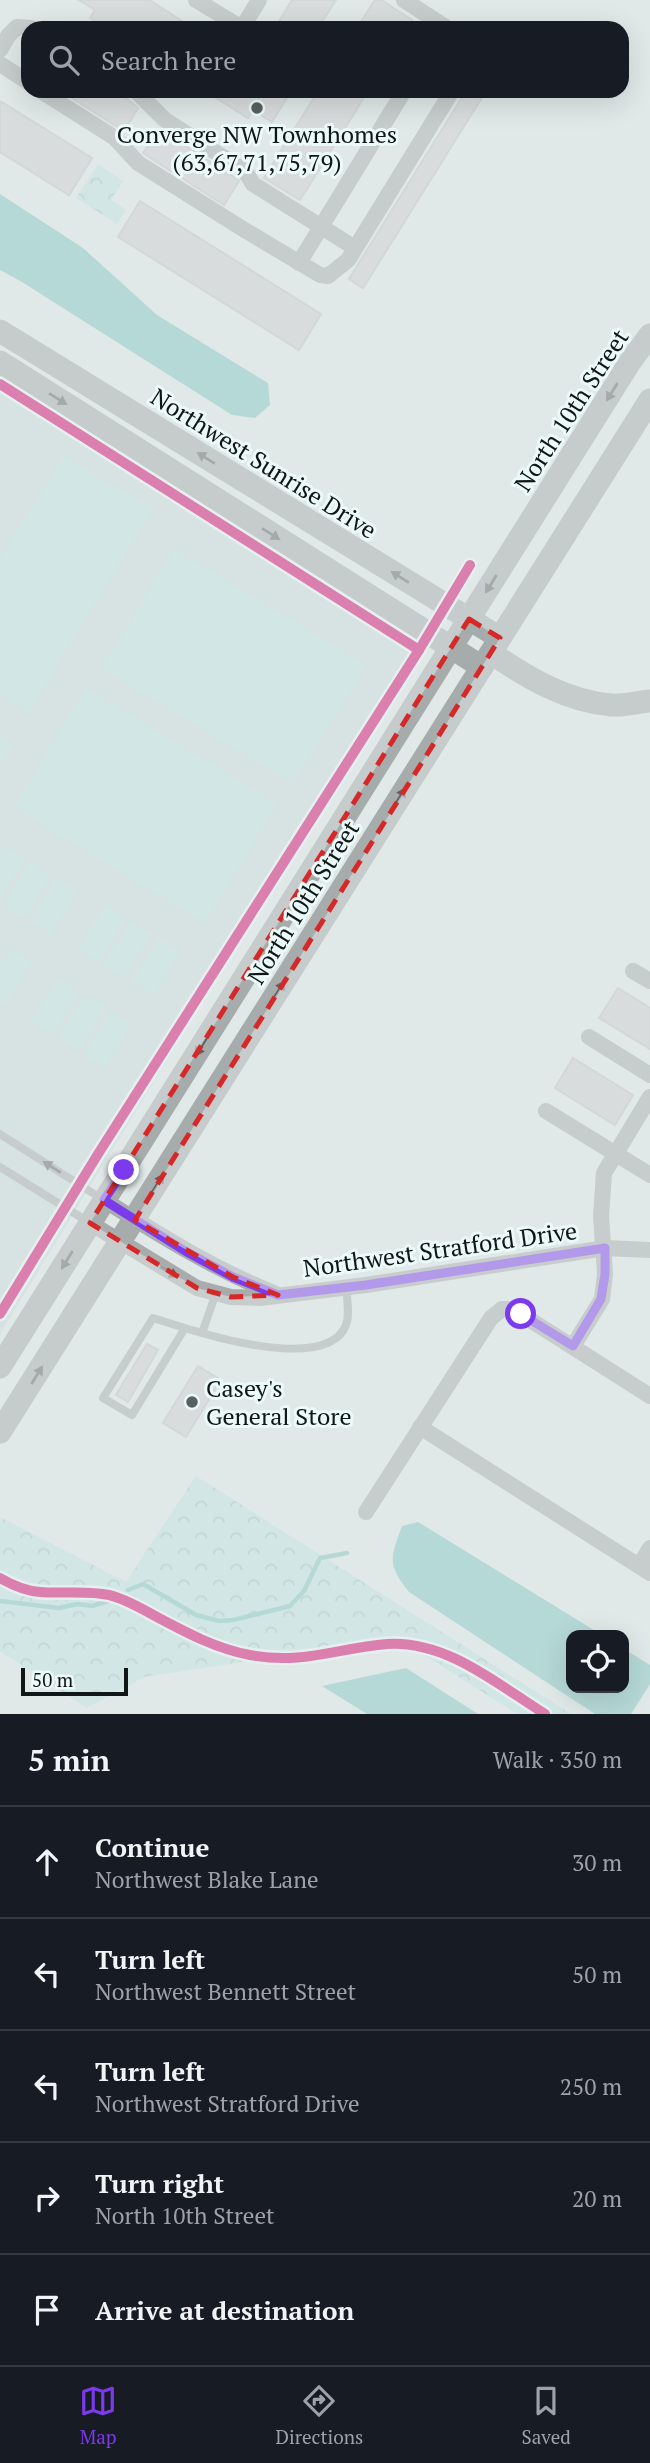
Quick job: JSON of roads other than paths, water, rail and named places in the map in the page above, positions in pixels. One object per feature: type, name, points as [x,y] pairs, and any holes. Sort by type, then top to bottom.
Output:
[{"type":"main road","name":"Northwest Sunrise Drive","points":[[0,331],[469,619],[491,653],[530,679],[558,693],[612,705],[650,701]]},
{"type":"main road","name":"North 10th Street","points":[[0,1367],[630,362],[650,335]]},
{"type":"main road","name":"Northwest Sunrise Drive","points":[[0,362],[451,648],[491,653]]},
{"type":"main road","name":"North 10th Street","points":[[0,1432],[650,400]]},
{"type":"street","points":[[196,0],[230,21]]},
{"type":"street","points":[[246,21],[259,0]]},
{"type":"street","points":[[404,0],[436,21]]},
{"type":"street","points":[[0,50],[8,36],[17,27],[21,27]]},
{"type":"street","points":[[0,64],[21,78]]},
{"type":"street","points":[[52,98],[115,138],[138,163],[299,263],[320,275],[328,276],[348,260],[448,98]]},
{"type":"street","points":[[143,98],[165,120],[245,171],[253,184],[355,248]]},
{"type":"street","points":[[299,263],[400,98]]},
{"type":"street","points":[[632,971],[650,981]]},
{"type":"street","points":[[589,1037],[650,1075]]},
{"type":"street","points":[[573,1346],[601,1299],[605,1274],[601,1216],[604,1173],[650,1097]]},
{"type":"street","points":[[546,1111],[650,1175]]},
{"type":"street","name":"Northwest Stratford Drive","points":[[104,1200],[209,1264],[278,1295]]},
{"type":"street","name":"Northwest Stratford Drive","points":[[90,1223],[197,1287],[231,1297],[260,1298],[346,1287],[605,1248],[650,1250]]},
{"type":"street","points":[[366,1512],[491,1318],[502,1309],[513,1309],[650,1395]]},
{"type":"street","points":[[421,1427],[644,1570],[650,1548]]},
{"type":"lane","points":[[0,1134],[104,1200]]},
{"type":"lane","points":[[0,1167],[90,1223]]},
{"type":"lane","points":[[185,1328],[132,1415],[103,1398],[153,1318],[248,1346],[291,1348],[323,1345],[345,1329],[348,1319],[346,1287]]},
{"type":"lane","points":[[202,1333],[216,1293]]},
{"type":"water","points":[[0,194],[83,248],[157,315],[268,383],[270,405],[255,418],[232,415],[0,270]]},
{"type":"water","points":[[418,1522],[594,1630],[566,1630],[566,1693],[629,1693],[629,1652],[650,1665],[650,1684],[631,1714],[595,1714],[409,1592],[397,1575],[393,1561],[402,1526]]},
{"type":"water","points":[[406,1668],[478,1714],[367,1714],[322,1686]]},
{"type":"waterway","points":[[128,1590],[143,1584],[196,1615],[219,1621],[233,1620],[290,1606],[304,1591],[320,1558],[347,1553]]},
{"type":"waterway","points":[[0,1601],[59,1608],[77,1604],[92,1606],[108,1601]]},
{"type":"place","name":"Converge NW Townhomes (63,67,71,75,79)","points":[[257,108]]},
{"type":"place","name":"Casey's General Store","points":[[192,1402]]}]
